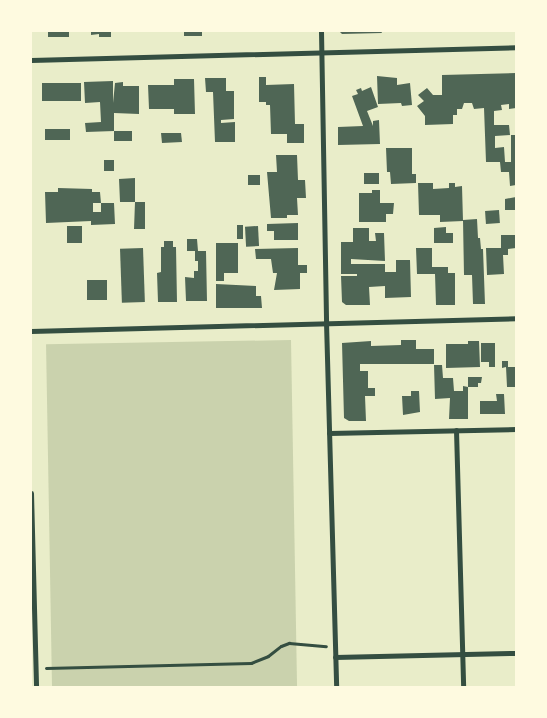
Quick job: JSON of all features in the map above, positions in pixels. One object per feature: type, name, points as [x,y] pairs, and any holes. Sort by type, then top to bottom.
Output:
[{"type":"street","points":[[321,31],[326,322],[336,687]]},
{"type":"street","points":[[31,60],[516,47]]},
{"type":"street","points":[[31,331],[516,318]]},
{"type":"street","points":[[330,433],[516,429]]},
{"type":"street","points":[[456,430],[463,687]]},
{"type":"street","points":[[31,493],[36,687]]},
{"type":"street","points":[[335,658],[516,653]]},
{"type":"path","points":[[36,668],[251,663],[268,656],[281,646],[290,643],[334,647]]},
{"type":"green space","points":[[291,340],[297,687],[52,687],[46,344]]},
{"type":"building","points":[[48,31],[69,31],[69,37],[48,37]]},
{"type":"building","points":[[91,31],[111,31],[111,37],[99,37],[99,34],[91,35]]},
{"type":"building","points":[[184,31],[202,31],[202,36],[184,36]]},
{"type":"building","points":[[339,31],[381,31],[382,33],[342,34]]},
{"type":"building","points":[[516,73],[516,108],[509,109],[509,104],[501,105],[502,110],[494,111],[494,125],[509,125],[510,135],[495,136],[495,148],[504,147],[505,162],[511,162],[511,135],[516,135],[516,185],[510,186],[509,172],[501,172],[500,162],[486,162],[484,108],[474,109],[472,103],[464,103],[462,109],[457,109],[457,115],[453,115],[453,124],[425,125],[425,116],[417,106],[424,101],[418,95],[427,88],[433,95],[442,95],[442,75]]},
{"type":"building","points":[[377,76],[397,78],[397,85],[410,83],[412,105],[402,106],[401,103],[378,104]]},
{"type":"building","points":[[259,77],[266,77],[266,85],[294,84],[295,124],[304,124],[304,143],[287,143],[287,134],[271,134],[270,105],[266,105],[266,102],[259,102]]},
{"type":"building","points":[[205,78],[226,78],[226,91],[234,91],[234,119],[221,120],[221,123],[235,122],[235,142],[215,142],[213,92],[206,92]]},
{"type":"building","points":[[174,79],[194,79],[195,114],[174,114],[174,109],[149,109],[148,85],[174,85]]},
{"type":"building","points":[[113,81],[113,103],[115,83],[123,82],[123,86],[139,86],[139,114],[114,113],[114,131],[86,132],[85,123],[101,122],[100,102],[85,103],[84,82]]},
{"type":"building","points":[[42,83],[81,83],[81,101],[42,101]]},
{"type":"building","points":[[371,87],[378,107],[367,111],[373,126],[373,121],[379,120],[380,144],[338,145],[338,127],[363,126],[352,96],[358,94],[356,90],[361,88],[362,91]]},
{"type":"building","points":[[45,129],[70,129],[70,140],[45,140]]},
{"type":"building","points":[[114,131],[132,131],[132,141],[114,141]]},
{"type":"building","points":[[161,133],[181,133],[182,142],[162,143]]},
{"type":"building","points":[[386,148],[412,148],[412,174],[416,174],[416,183],[391,184],[390,172],[387,172]]},
{"type":"building","points":[[276,155],[297,155],[298,180],[305,180],[306,198],[297,198],[298,215],[287,215],[287,218],[271,218],[267,172],[277,172]]},
{"type":"building","points":[[104,160],[114,160],[114,171],[104,171]]},
{"type":"building","points":[[364,173],[379,173],[379,184],[364,184]]},
{"type":"building","points":[[248,175],[260,175],[260,185],[248,185]]},
{"type":"building","points":[[135,178],[135,202],[120,202],[119,179]]},
{"type":"building","points":[[418,183],[433,183],[433,189],[449,188],[449,183],[455,183],[455,187],[462,186],[463,221],[440,222],[440,215],[419,215]]},
{"type":"building","points":[[58,188],[92,189],[92,192],[100,192],[101,203],[114,203],[115,224],[91,225],[91,221],[46,223],[45,192],[58,192]],"holes":[[[93,203],[101,203],[101,212],[93,212]]]},
{"type":"building","points":[[372,190],[380,190],[380,203],[394,203],[393,214],[386,214],[386,222],[359,222],[359,193],[372,193]]},
{"type":"building","points":[[516,197],[516,210],[505,210],[505,199]]},
{"type":"building","points":[[135,202],[145,202],[145,229],[134,229]]},
{"type":"building","points":[[499,210],[500,223],[486,224],[485,211]]},
{"type":"building","points":[[477,219],[478,238],[480,238],[481,249],[483,249],[485,304],[473,304],[472,275],[464,275],[463,220]]},
{"type":"building","points":[[298,223],[298,240],[274,240],[274,231],[267,231],[267,224]]},
{"type":"building","points":[[237,225],[243,225],[243,239],[237,239]]},
{"type":"building","points":[[67,226],[82,226],[82,243],[67,243]]},
{"type":"building","points":[[258,226],[259,246],[246,247],[245,227]]},
{"type":"building","points":[[446,227],[446,233],[453,233],[453,243],[434,243],[434,228]]},
{"type":"building","points":[[353,228],[369,228],[369,241],[376,241],[375,233],[384,233],[385,261],[351,259],[351,264],[385,264],[385,272],[396,272],[396,260],[410,260],[411,297],[385,298],[385,286],[369,287],[370,305],[346,305],[342,302],[341,276],[357,276],[357,274],[341,274],[341,242],[353,242]]},
{"type":"building","points":[[501,235],[516,235],[516,248],[508,249],[508,255],[503,255],[504,274],[487,275],[486,248],[501,248]]},
{"type":"building","points":[[187,239],[197,239],[198,251],[206,251],[207,301],[186,301],[185,277],[194,278],[194,271],[198,271],[195,251],[187,251]]},
{"type":"building","points":[[164,241],[173,241],[173,247],[176,247],[177,302],[158,302],[157,273],[161,272],[161,247],[164,247]]},
{"type":"building","points":[[216,243],[238,243],[238,273],[224,273],[224,281],[216,281]]},
{"type":"building","points":[[143,248],[145,302],[122,303],[120,249]]},
{"type":"building","points":[[298,248],[298,265],[307,265],[307,273],[300,273],[300,289],[274,290],[277,273],[273,273],[271,259],[256,259],[255,249]]},
{"type":"building","points":[[416,248],[432,248],[432,267],[448,267],[448,273],[455,273],[455,305],[436,305],[435,274],[417,274]]},
{"type":"building","points":[[87,280],[107,280],[107,300],[87,300]]},
{"type":"building","points":[[216,284],[256,286],[256,296],[261,296],[262,308],[216,308]]},
{"type":"building","points":[[401,340],[416,340],[416,349],[434,349],[434,364],[360,364],[360,371],[368,371],[368,388],[375,388],[375,396],[365,396],[366,421],[349,421],[344,418],[342,343],[371,341],[371,346],[401,345]]},
{"type":"building","points":[[468,341],[479,341],[480,367],[446,368],[446,344],[468,344]]},
{"type":"building","points":[[481,343],[495,343],[495,367],[489,367],[489,362],[481,362]]},
{"type":"building","points":[[502,361],[508,361],[508,367],[516,367],[516,387],[507,387],[506,367],[502,368]]},
{"type":"building","points":[[434,365],[442,365],[443,378],[453,378],[454,391],[463,391],[463,386],[468,387],[468,419],[449,419],[450,398],[435,399]]},
{"type":"building","points":[[468,377],[482,377],[481,383],[478,383],[478,387],[468,387]]},
{"type":"building","points":[[411,391],[419,391],[420,412],[403,415],[402,396],[411,396]]},
{"type":"building","points":[[496,394],[504,394],[505,414],[480,414],[480,401],[497,401]]}]
